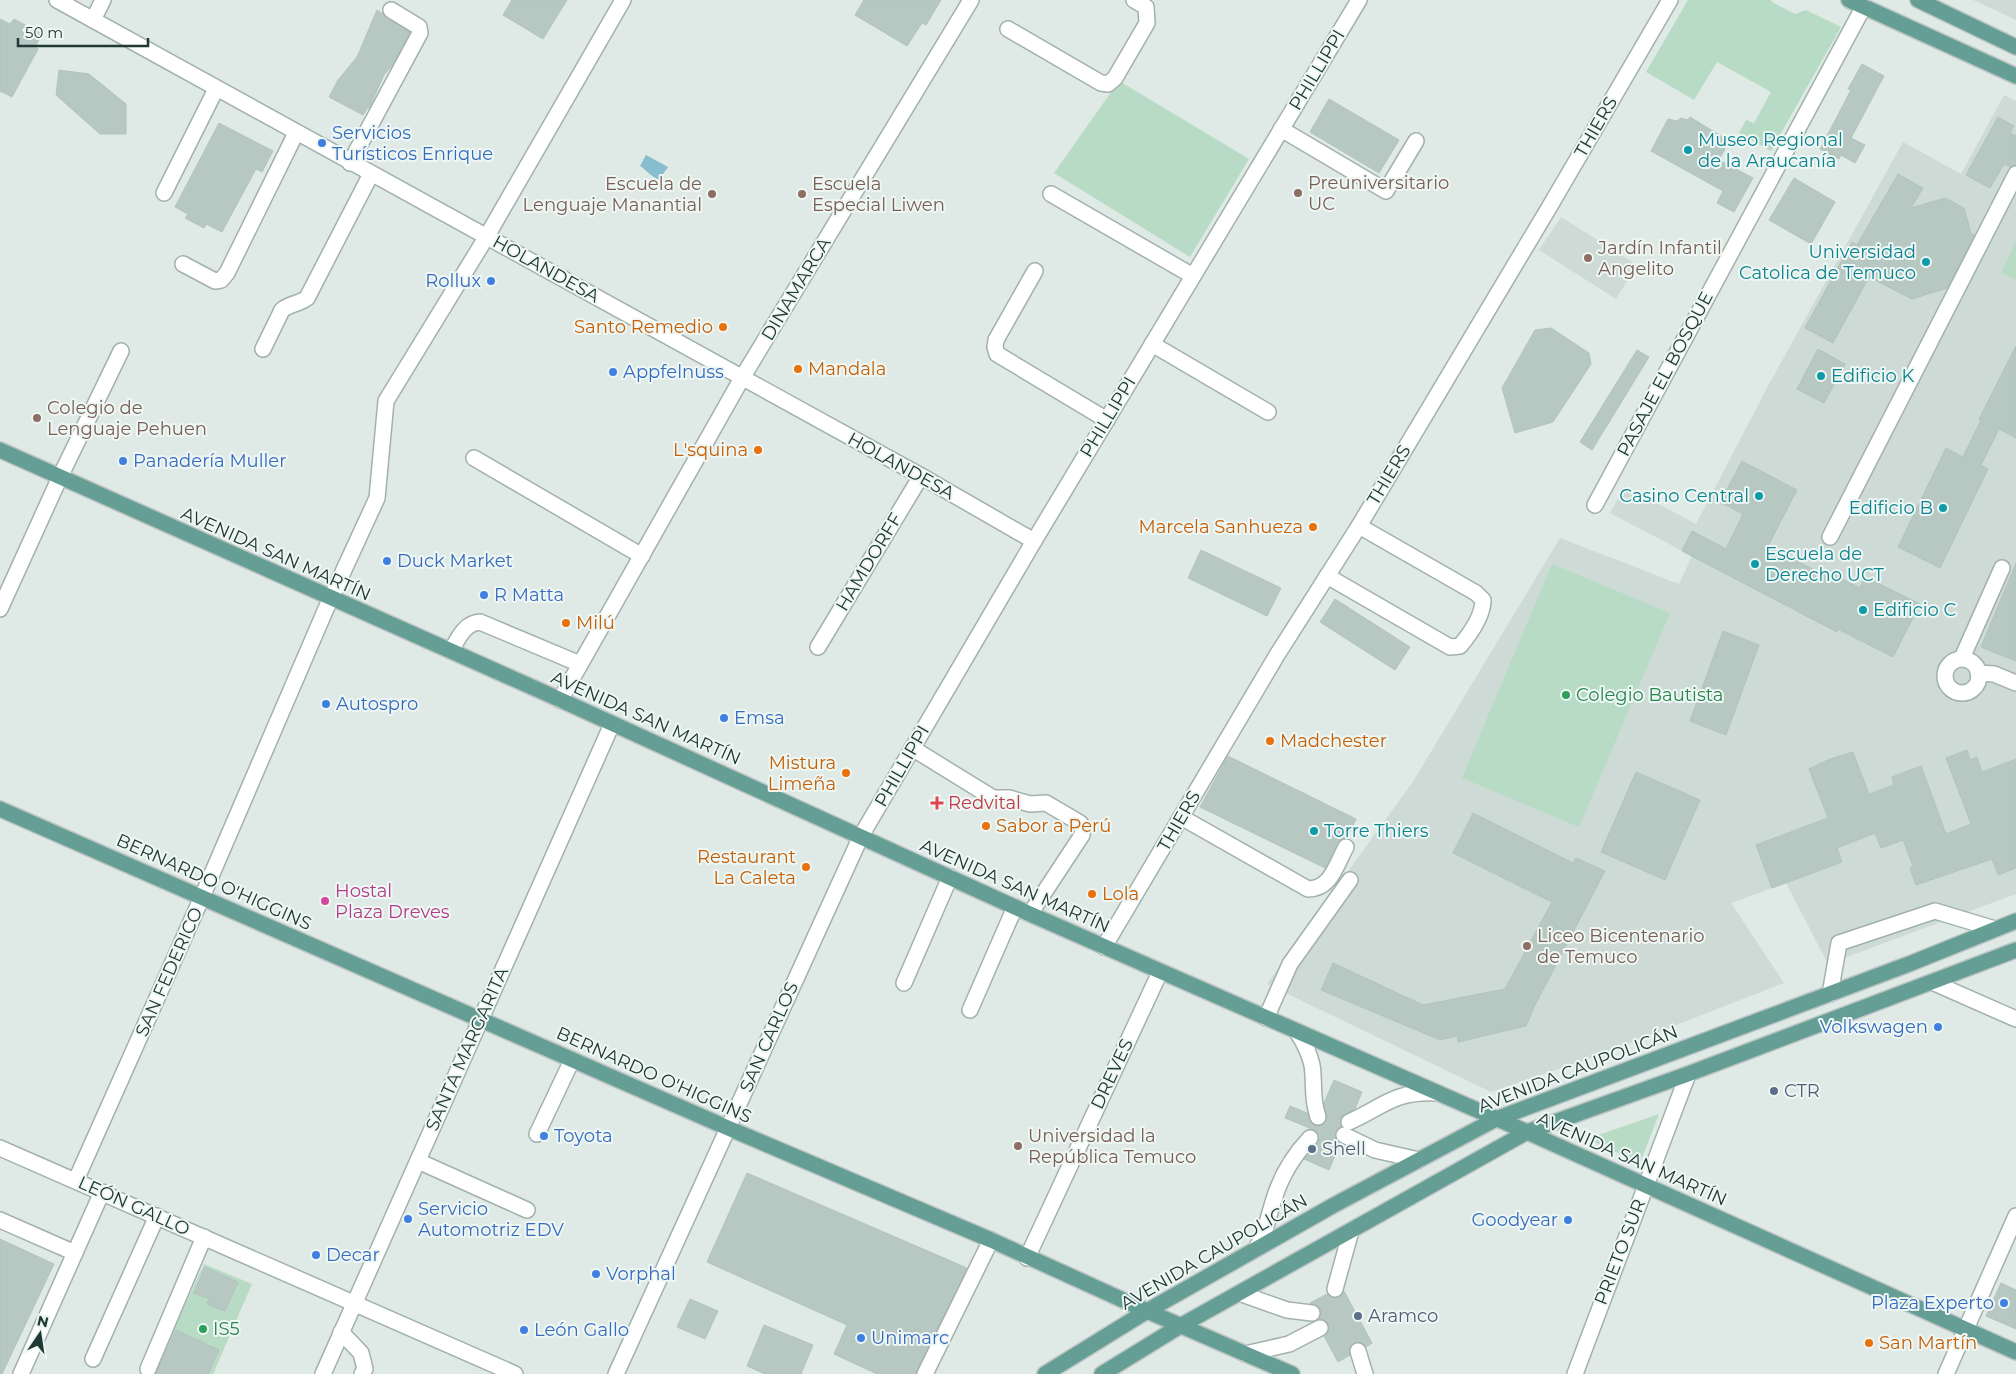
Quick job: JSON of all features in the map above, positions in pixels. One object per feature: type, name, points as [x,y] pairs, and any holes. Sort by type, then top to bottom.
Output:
[{"type":"main road","points":[[1849,0],[2016,76]]},
{"type":"main road","points":[[1918,0],[2016,46]]},
{"type":"main road","name":"AVENIDA SAN MARTÍN","points":[[0,450],[330,599],[560,700],[1030,914],[1528,1132],[2016,1352]]},
{"type":"main road","name":"BERNARDO O'HIGGINS","points":[[0,809],[728,1128],[991,1240],[1027,1258],[1292,1374]]},
{"type":"main road","name":"AVENIDA CAUPOLICÁN","points":[[1045,1374],[1147,1311],[1496,1119],[1830,994],[2016,921]]},
{"type":"main road","points":[[1102,1374],[1180,1326],[1528,1132],[1688,1074],[2016,950]]},
{"type":"street","name":"HOLANDESA","points":[[57,0],[350,163],[488,236],[921,476],[1034,541]]},
{"type":"street","points":[[93,20],[103,0]]},
{"type":"street","name":"SAN FEDERICO","points":[[76,1180],[202,897],[330,599],[377,498],[386,401],[488,236],[623,0]]},
{"type":"street","name":"DINAMARCA","points":[[560,700],[742,378],[971,0]]},
{"type":"street","points":[[1008,29],[1101,82],[1108,84],[1115,78],[1147,23],[1146,7],[1134,0]]},
{"type":"street","name":"PHILLIPPI","points":[[860,836],[1034,541],[1359,0]]},
{"type":"street","name":"THIERS","points":[[1104,947],[1277,654],[1359,526],[1550,206],[1670,0]]},
{"type":"street","name":"PASAJE EL BOSQUE","points":[[1595,505],[1864,6]]},
{"type":"street","points":[[350,163],[420,33],[419,27],[391,10]]},
{"type":"street","points":[[164,193],[216,89]]},
{"type":"street","points":[[1281,129],[1386,191],[1416,141]]},
{"type":"street","points":[[183,264],[216,281],[221,280],[227,273],[296,133]]},
{"type":"street","points":[[263,349],[282,310],[307,298],[371,174]]},
{"type":"street","points":[[1830,537],[2016,174]]},
{"type":"street","points":[[1051,194],[1193,276]]},
{"type":"street","points":[[1035,271],[996,340],[997,354],[1107,420]]},
{"type":"street","points":[[1152,344],[1268,412]]},
{"type":"street","points":[[0,609],[60,477],[121,351]]},
{"type":"street","points":[[474,458],[642,556]]},
{"type":"street","name":"HAMDORFF","points":[[818,647],[921,476]]},
{"type":"street","points":[[1327,576],[1450,647],[1460,646],[1464,641],[1483,608],[1483,600],[1476,593],[1359,526]]},
{"type":"street","points":[[1962,658],[2002,568]]},
{"type":"street","points":[[451,651],[464,629],[474,622],[480,622],[580,664]]},
{"type":"street","points":[[1962,658],[1974,664],[1978,673],[1978,683],[1968,692],[1955,691],[1949,687],[1944,675],[1946,669],[1956,660],[1962,658]]},
{"type":"street","points":[[1978,673],[1994,674],[2016,683]]},
{"type":"street","name":"SANTA MARGARITA","points":[[323,1374],[612,724]]},
{"type":"street","points":[[912,748],[993,798],[1008,798],[1030,804],[1046,803],[1080,823],[1083,828],[1082,835],[1030,914]]},
{"type":"street","points":[[1181,817],[1308,889],[1317,889],[1326,884],[1346,848]]},
{"type":"street","name":"SAN CARLOS","points":[[616,1374],[860,836]]},
{"type":"street","points":[[904,983],[950,877]]},
{"type":"street","points":[[1266,1018],[1290,964],[1350,880]]},
{"type":"street","points":[[970,1010],[1015,907]]},
{"type":"street","points":[[1830,994],[1839,942],[1935,911],[1995,929]]},
{"type":"street","name":"DREVES","points":[[1027,1258],[1160,972]]},
{"type":"street","points":[[1932,982],[2016,1019]]},
{"type":"street","points":[[1297,1032],[1308,1051],[1312,1065],[1312,1092],[1318,1117]]},
{"type":"street","points":[[537,1134],[572,1060]]},
{"type":"street","name":"PRIETO SUR","points":[[1574,1374],[1688,1074]]},
{"type":"street","points":[[1420,1160],[1375,1150],[1347,1129],[1394,1098],[1422,1092],[1436,1093]]},
{"type":"street","points":[[1255,1250],[1267,1227],[1273,1201],[1285,1171],[1310,1138]]},
{"type":"street","name":"LEÓN GALLO","points":[[0,1148],[515,1374]]},
{"type":"street","points":[[418,1161],[527,1210]]},
{"type":"street","points":[[21,1374],[102,1192]]},
{"type":"street","points":[[93,1359],[158,1216]]},
{"type":"street","points":[[1946,1374],[2016,1216]]},
{"type":"street","points":[[0,1220],[75,1253]]},
{"type":"street","points":[[1335,1290],[1351,1231]]},
{"type":"street","points":[[148,1369],[204,1237]]},
{"type":"street","points":[[926,1374],[991,1240]]},
{"type":"street","points":[[1239,1293],[1287,1310],[1312,1313]]},
{"type":"street","points":[[1245,1354],[1289,1344],[1320,1328]]},
{"type":"street","points":[[341,1332],[361,1353],[365,1369],[362,1374]]},
{"type":"street","points":[[1358,1351],[1365,1374]]},
{"type":"shaded area","points":[[1973,0],[2016,0],[2016,20],[1995,10]]},
{"type":"shaded area","points":[[2004,95],[2016,101],[2016,894],[1828,964],[1786,883],[1731,903],[1784,983],[1599,1055],[1491,1092],[1267,984],[1414,780],[1560,538],[1679,584],[1692,556],[1610,513],[1625,486],[1696,524],[1767,388],[1903,142],[1961,174]]},
{"type":"shaded area","name":"Jardín Infantil Angelito","points":[[1561,217],[1637,265],[1616,299],[1539,250]]},
{"type":"green space","points":[[1688,0],[1771,0],[1795,14],[1806,10],[1841,27],[1771,151],[1739,133],[1746,120],[1754,123],[1771,92],[1717,62],[1694,100],[1646,72]]},
{"type":"green space","points":[[1119,81],[1249,159],[1190,257],[1054,173]]},
{"type":"green space","points":[[2016,241],[2016,280],[2001,273]]},
{"type":"green space","name":"Colegio Bautista","points":[[1552,564],[1670,613],[1579,827],[1462,778]]},
{"type":"green space","points":[[1659,1114],[1640,1163],[1587,1139]]},
{"type":"green space","name":"IS5","points":[[204,1264],[252,1284],[213,1374],[153,1374]]},
{"type":"water","points":[[646,155],[668,167],[659,180],[640,166]]},
{"type":"building","points":[[512,0],[567,0],[543,39],[503,15]]},
{"type":"building","points":[[864,0],[941,0],[926,25],[922,23],[907,46],[855,15]]},
{"type":"building","points":[[377,10],[410,32],[393,64],[384,75],[369,108],[363,115],[329,97],[338,80],[357,57]]},
{"type":"building","points":[[0,19],[10,24],[14,19],[42,34],[35,47],[38,49],[12,97],[0,91]]},
{"type":"building","points":[[1862,64],[1884,76],[1851,138],[1865,145],[1855,163],[1841,155],[1839,159],[1820,149],[1851,90],[1848,89]]},
{"type":"building","points":[[59,70],[89,74],[126,104],[126,134],[100,134],[56,95]]},
{"type":"building","points":[[1329,99],[1399,140],[1379,173],[1310,132]]},
{"type":"building","name":"Museo Regional de la Araucanía","points":[[1690,117],[1721,136],[1725,149],[1719,160],[1753,178],[1734,212],[1717,203],[1723,191],[1651,151],[1668,119],[1677,121],[1681,118],[1688,120]]},
{"type":"building","points":[[1998,117],[2014,126],[2010,133],[2016,136],[2016,165],[2010,167],[2004,164],[1990,188],[1966,175]]},
{"type":"building","points":[[219,123],[273,151],[262,172],[256,169],[222,232],[206,224],[204,228],[185,218],[188,214],[175,207]]},
{"type":"building","points":[[1898,174],[1923,188],[1911,208],[1945,198],[1964,208],[1971,233],[1974,235],[1947,288],[1912,299],[1869,277],[1833,343],[1805,328],[1852,242],[1857,245]]},
{"type":"building","points":[[1794,178],[1835,202],[1811,244],[1769,220]]},
{"type":"building","points":[[1551,328],[1589,353],[1591,364],[1553,422],[1515,433],[1502,388],[1535,330]]},
{"type":"building","name":"Edificio B","points":[[2016,346],[2016,438],[1999,429],[1981,465],[1988,469],[1940,568],[1898,547],[1946,448],[1963,457],[1981,420],[1979,419]]},
{"type":"building","name":"Edificio K","points":[[1818,349],[1845,364],[1824,403],[1797,389]]},
{"type":"building","points":[[1637,350],[1649,357],[1592,450],[1580,442]]},
{"type":"building","points":[[1742,461],[1797,490],[1768,546],[1826,576],[1828,572],[1860,588],[1865,577],[1920,604],[1893,657],[1838,629],[1837,632],[1682,551],[1692,531],[1726,549],[1743,514],[1720,502]]},
{"type":"building","points":[[1201,550],[1281,588],[1267,616],[1188,578]]},
{"type":"building","points":[[2016,563],[2016,661],[1981,647]]},
{"type":"building","points":[[1335,599],[1410,647],[1395,670],[1320,622]]},
{"type":"building","points":[[1723,631],[1759,645],[1726,735],[1690,721]]},
{"type":"building","points":[[1967,750],[1970,760],[1977,757],[1982,772],[2016,759],[2016,868],[1998,875],[1992,859],[1916,885],[1910,868],[1913,866],[1903,840],[1881,848],[1875,833],[1837,848],[1842,862],[1772,888],[1756,845],[1828,818],[1809,769],[1830,759],[1853,752],[1869,794],[1894,785],[1892,777],[1921,766],[1946,834],[1971,824],[1946,758]]},
{"type":"building","points":[[1228,756],[1356,819],[1347,838],[1341,839],[1338,843],[1325,868],[1200,807]]},
{"type":"building","points":[[1636,772],[1700,800],[1665,880],[1601,852]]},
{"type":"building","points":[[1473,813],[1573,863],[1576,858],[1605,871],[1535,1005],[1526,1026],[1458,1042],[1457,1036],[1440,1040],[1321,990],[1333,963],[1423,1005],[1505,989],[1552,902],[1453,853]]},
{"type":"building","points":[[1334,1080],[1362,1092],[1355,1109],[1341,1117],[1341,1126],[1335,1135],[1336,1140],[1340,1144],[1329,1170],[1304,1159],[1319,1140],[1317,1131],[1285,1118],[1290,1106],[1307,1113],[1311,1123],[1315,1126],[1324,1124],[1327,1119],[1324,1103]]},
{"type":"building","points":[[747,1173],[967,1268],[916,1374],[877,1374],[834,1354],[847,1325],[707,1262]]},
{"type":"building","points":[[0,1239],[54,1264],[2,1374],[0,1374]]},
{"type":"building","points":[[205,1267],[238,1282],[225,1311],[207,1304],[209,1299],[194,1293]]},
{"type":"building","name":"Plaza Experto","points":[[2001,1283],[2016,1290],[2016,1329],[1986,1316]]},
{"type":"building","points":[[1344,1291],[1372,1343],[1366,1347],[1361,1342],[1355,1342],[1349,1348],[1350,1355],[1338,1362],[1324,1336],[1328,1333],[1328,1324],[1325,1320],[1319,1319],[1321,1314],[1318,1306],[1310,1303],[1327,1294],[1332,1298],[1338,1298]]},
{"type":"building","points":[[690,1299],[718,1311],[705,1339],[677,1327]]},
{"type":"building","points":[[764,1325],[813,1345],[801,1374],[765,1374],[747,1366]]},
{"type":"building","points":[[176,1330],[219,1350],[208,1374],[156,1374]]},
{"type":"tunnel","points":[[1310,1138],[1323,1125],[1333,1126],[1349,1122]]},
{"type":"tunnel","points":[[1335,1289],[1333,1306],[1358,1351]]},
{"type":"tunnel","points":[[1312,1313],[1338,1315]]},
{"type":"place","name":"Servicios Turísticos Enrique","points":[[322,143]]},
{"type":"place","name":"Museo Regional de la Araucanía","points":[[1688,150]]},
{"type":"place","name":"Preuniversitario UC","points":[[1298,193]]},
{"type":"place","name":"Escuela de Lenguaje Manantial","points":[[712,194]]},
{"type":"place","name":"Escuela Especial Liwen","points":[[802,194]]},
{"type":"place","name":"Jardín Infantil Angelito","points":[[1588,258]]},
{"type":"place","name":"Universidad Catolica de Temuco","points":[[1926,262]]},
{"type":"place","name":"Rollux","points":[[491,281]]},
{"type":"place","name":"Santo Remedio","points":[[723,327]]},
{"type":"place","name":"Mandala","points":[[798,369]]},
{"type":"place","name":"Appfelnuss","points":[[613,372]]},
{"type":"place","name":"Edificio K","points":[[1821,376]]},
{"type":"place","name":"Colegio de Lenguaje Pehuen","points":[[37,418]]},
{"type":"place","name":"L'squina","points":[[758,450]]},
{"type":"place","name":"Panadería Muller","points":[[123,461]]},
{"type":"place","name":"Casino Central","points":[[1759,496]]},
{"type":"place","name":"Edificio B","points":[[1943,508]]},
{"type":"place","name":"Marcela Sanhueza","points":[[1313,527]]},
{"type":"place","name":"Duck Market","points":[[387,561]]},
{"type":"place","name":"Escuela de Derecho UCT","points":[[1755,564]]},
{"type":"place","name":"R Matta","points":[[484,595]]},
{"type":"place","name":"Edificio C","points":[[1863,610]]},
{"type":"place","name":"Milú","points":[[566,623]]},
{"type":"place","name":"Colegio Bautista","points":[[1566,695]]},
{"type":"place","name":"Autospro","points":[[326,704]]},
{"type":"place","name":"Emsa","points":[[724,718]]},
{"type":"place","name":"Madchester","points":[[1270,741]]},
{"type":"place","name":"Mistura Limeña","points":[[846,773]]},
{"type":"place","name":"Redvital","points":[[937,803]]},
{"type":"place","name":"Sabor a Perú","points":[[986,826]]},
{"type":"place","name":"Torre Thiers","points":[[1314,831]]},
{"type":"place","name":"Restaurant La Caleta","points":[[806,867]]},
{"type":"place","name":"Lola","points":[[1092,894]]},
{"type":"place","name":"Hostal Plaza Dreves","points":[[325,901]]},
{"type":"place","name":"Liceo Bicentenario de Temuco","points":[[1527,946]]},
{"type":"place","name":"Volkswagen","points":[[1938,1027]]},
{"type":"place","name":"CTR","points":[[1774,1091]]},
{"type":"place","name":"Toyota","points":[[544,1136]]},
{"type":"place","name":"Universidad la República Temuco","points":[[1018,1146]]},
{"type":"place","name":"Shell","points":[[1312,1149]]},
{"type":"place","name":"Servicio Automotriz EDV","points":[[408,1219]]},
{"type":"place","name":"Goodyear","points":[[1568,1220]]},
{"type":"place","name":"Decar","points":[[316,1255]]},
{"type":"place","name":"Vorphal","points":[[596,1274]]},
{"type":"place","name":"Plaza Experto","points":[[2004,1303]]},
{"type":"place","name":"Aramco","points":[[1358,1316]]},
{"type":"place","name":"IS5","points":[[203,1329]]},
{"type":"place","name":"León Gallo","points":[[524,1330]]},
{"type":"place","name":"Unimarc","points":[[861,1338]]},
{"type":"place","name":"San Martín","points":[[1869,1343]]}]
